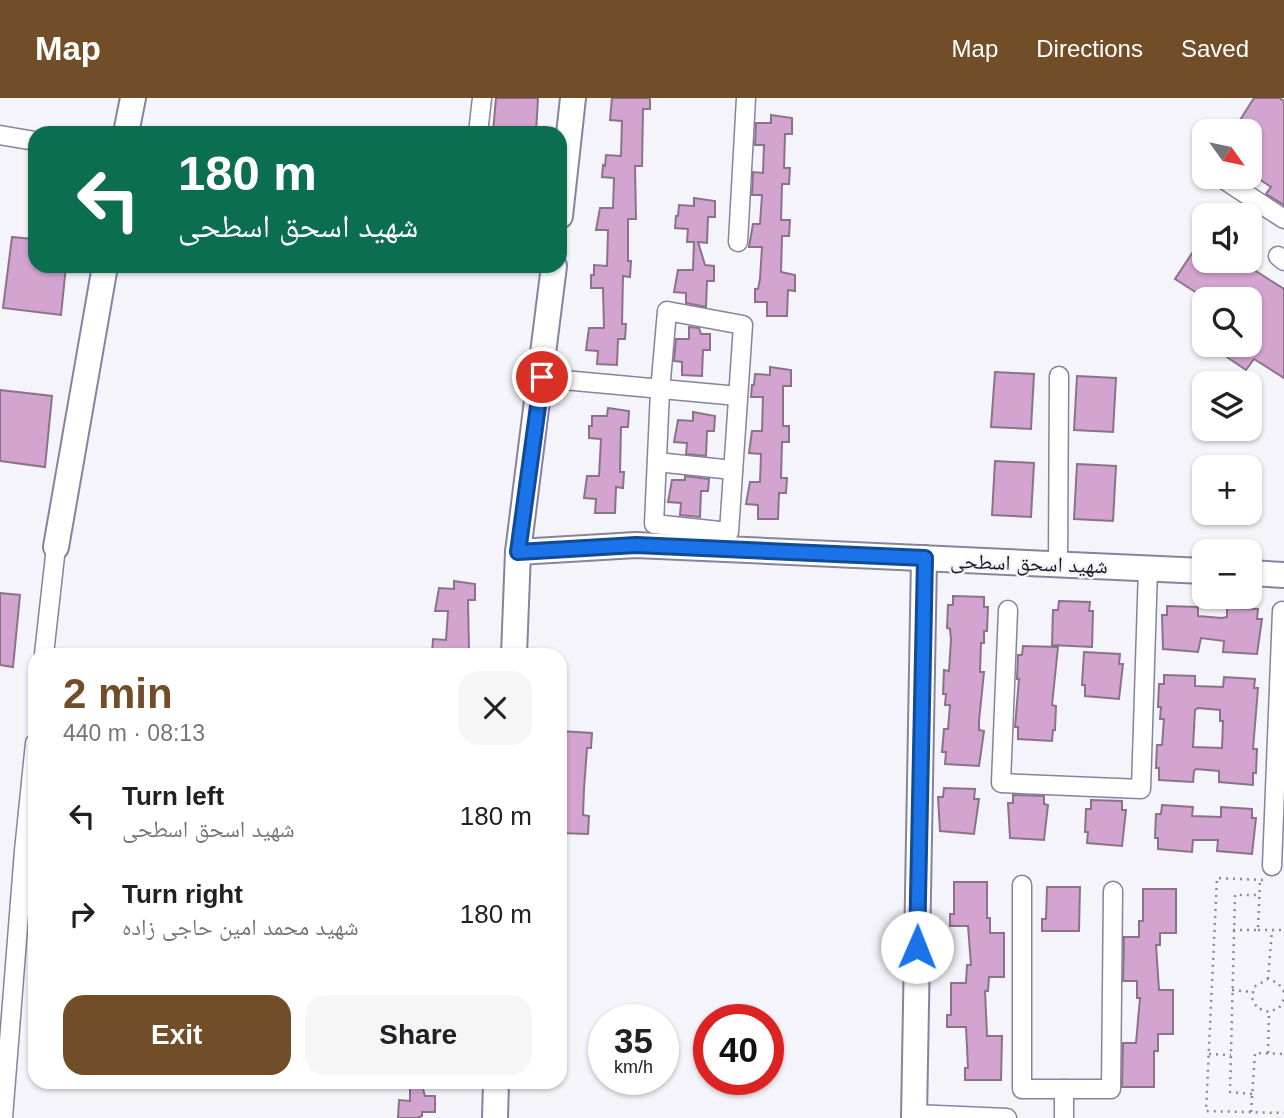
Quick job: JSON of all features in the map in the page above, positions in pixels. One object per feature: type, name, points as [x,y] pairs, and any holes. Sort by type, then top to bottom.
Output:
[{"type":"street","points":[[127,126],[133,98]]},
{"type":"street","points":[[479,126],[482,98]]},
{"type":"street","points":[[567,152],[573,98]]},
{"type":"street","points":[[738,242],[746,98]]},
{"type":"street","points":[[0,135],[28,140]]},
{"type":"street","points":[[1238,189],[1284,219]]},
{"type":"street","points":[[45,648],[56,547],[104,273]]},
{"type":"street","points":[[514,648],[518,552],[553,273]]},
{"type":"street","points":[[667,311],[743,325],[738,396],[729,532],[654,524],[660,391],[667,311]]},
{"type":"street","points":[[1058,564],[1059,376]]},
{"type":"street","points":[[542,377],[660,391],[738,396]]},
{"type":"street","points":[[657,462],[733,470]]},
{"type":"street","name":"شهید اسحق اسطحی","points":[[518,552],[636,545],[1192,570]]},
{"type":"street","points":[[925,558],[914,1116],[1007,1118]]},
{"type":"street","points":[[1008,610],[1001,783],[1141,789],[1148,568]]},
{"type":"street","points":[[1262,574],[1284,575]]},
{"type":"street","points":[[1268,876],[1279,788],[1282,611]]},
{"type":"street","points":[[3,1118],[28,825]]},
{"type":"street","points":[[1022,885],[1022,1089],[1111,1089],[1112,891]]},
{"type":"street","points":[[495,1118],[496,1089]]},
{"type":"street","points":[[1064,1089],[1064,1118]]},
{"type":"path","points":[[1258,930],[1260,895],[1268,876],[1217,878],[1206,1111],[1284,1113]]},
{"type":"path","points":[[1252,1094],[1230,1093],[1233,930],[1235,895],[1260,895]]},
{"type":"path","points":[[1233,930],[1284,930]]},
{"type":"path","points":[[1268,979],[1272,930]]},
{"type":"path","points":[[1284,992],[1278,983],[1268,979],[1258,983],[1252,992],[1253,1004],[1262,1011],[1269,1012],[1279,1008],[1284,999]]},
{"type":"path","points":[[1232,990],[1252,992]]},
{"type":"path","points":[[1268,1053],[1269,1012]]},
{"type":"path","points":[[1251,1112],[1255,1053],[1284,1054]]},
{"type":"path","points":[[1209,1054],[1231,1055]]},
{"type":"building","points":[[496,98],[538,98],[536,126],[494,126]]},
{"type":"building","points":[[612,98],[650,98],[650,109],[643,109],[642,166],[635,166],[636,219],[628,219],[630,277],[623,276],[622,324],[626,324],[625,339],[618,339],[617,365],[597,364],[598,351],[586,350],[589,328],[604,328],[603,288],[591,288],[591,275],[594,275],[594,265],[607,266],[608,230],[596,230],[600,208],[613,208],[614,178],[602,177],[603,165],[605,166],[606,155],[621,156],[622,121],[610,120]]},
{"type":"building","points":[[1254,98],[1279,98],[1284,101],[1284,205],[1266,194],[1271,187],[1262,181],[1262,119],[1241,119]]},
{"type":"building","points":[[771,115],[792,118],[792,134],[785,134],[784,168],[790,168],[789,184],[782,184],[781,220],[790,220],[789,236],[782,236],[781,272],[795,275],[795,291],[788,290],[787,316],[767,316],[767,302],[755,302],[762,247],[749,247],[753,224],[760,224],[762,195],[752,195],[753,172],[763,173],[764,145],[755,145],[756,123],[771,123]]},
{"type":"building","points":[[694,198],[715,201],[715,217],[708,217],[707,243],[698,242],[705,265],[714,266],[714,281],[707,281],[706,307],[686,303],[686,293],[674,292],[678,270],[693,270],[694,242],[687,242],[688,229],[675,228],[679,205],[694,206]]},
{"type":"building","points":[[12,237],[28,239],[28,273],[65,273],[61,315],[3,308]]},
{"type":"building","points":[[1192,253],[1192,273],[1259,273],[1284,289],[1284,378],[1254,359],[1246,370],[1227,357],[1262,357],[1262,287],[1192,287],[1192,290],[1175,279]]},
{"type":"building","points":[[689,327],[699,328],[701,334],[710,334],[710,350],[703,350],[702,376],[682,375],[682,362],[674,361],[676,339],[689,339]]},
{"type":"building","points":[[770,367],[791,370],[791,386],[783,386],[783,426],[789,426],[789,442],[782,442],[781,478],[787,478],[786,493],[779,493],[778,519],[758,519],[758,505],[746,504],[750,482],[760,482],[761,454],[749,453],[752,431],[762,431],[763,397],[751,397],[755,374],[770,375]]},
{"type":"building","points":[[995,372],[1034,374],[1031,429],[991,427]]},
{"type":"building","points":[[1077,376],[1116,378],[1113,432],[1074,430]]},
{"type":"building","points":[[0,390],[52,396],[45,467],[0,461]]},
{"type":"building","points":[[608,408],[629,411],[628,427],[621,427],[620,472],[624,472],[623,488],[616,487],[615,513],[595,513],[596,499],[584,498],[587,476],[599,476],[601,439],[589,438],[589,426],[592,426],[592,416],[607,416]]},
{"type":"building","points":[[693,412],[715,416],[714,431],[707,431],[706,456],[686,454],[687,443],[674,442],[678,420],[693,421]]},
{"type":"building","points":[[995,461],[1034,463],[1031,517],[992,515]]},
{"type":"building","points":[[1077,464],[1116,466],[1113,521],[1074,519]]},
{"type":"building","points":[[685,476],[709,479],[708,491],[701,491],[700,517],[680,515],[681,503],[668,502],[672,480],[685,480]]},
{"type":"building","points":[[454,581],[475,584],[475,600],[468,600],[469,648],[432,648],[433,639],[446,640],[448,611],[435,611],[439,588],[454,589]]},
{"type":"building","points":[[0,593],[20,595],[13,667],[0,665]]},
{"type":"building","points":[[953,596],[984,597],[984,607],[988,607],[987,631],[984,631],[984,643],[981,643],[980,672],[984,672],[979,730],[984,731],[979,766],[945,764],[946,752],[942,752],[950,705],[945,705],[946,694],[943,694],[944,670],[949,671],[951,640],[950,629],[947,628],[948,605],[953,605]]},
{"type":"building","points":[[1059,601],[1090,602],[1089,611],[1093,611],[1092,647],[1052,645],[1053,610],[1058,610]]},
{"type":"building","points":[[1167,606],[1192,607],[1198,609],[1198,616],[1222,618],[1227,617],[1227,609],[1258,609],[1257,619],[1262,619],[1257,654],[1223,652],[1224,641],[1201,638],[1198,652],[1163,649],[1162,615],[1167,615]]},
{"type":"building","points":[[1023,646],[1058,647],[1052,705],[1056,706],[1055,730],[1052,741],[1018,739],[1018,727],[1015,727],[1018,655],[1022,655]]},
{"type":"building","points":[[1084,652],[1120,654],[1119,664],[1123,664],[1119,699],[1085,696],[1085,685],[1082,685]]},
{"type":"building","points":[[1164,675],[1195,676],[1195,686],[1223,687],[1224,677],[1255,679],[1254,688],[1258,688],[1253,749],[1257,749],[1253,785],[1219,782],[1219,771],[1196,769],[1193,782],[1159,780],[1159,768],[1156,768],[1157,745],[1162,745],[1164,719],[1160,719],[1161,707],[1158,707],[1159,684],[1164,684]],"holes":[[[1195,710],[1220,710],[1220,721],[1223,721],[1222,748],[1193,747]]]},
{"type":"building","points":[[567,731],[592,733],[591,748],[587,748],[584,789],[583,815],[589,816],[588,834],[567,833]]},
{"type":"building","points":[[944,788],[975,789],[974,799],[979,799],[974,834],[940,831],[938,797],[943,797]]},
{"type":"building","points":[[1013,795],[1044,796],[1044,804],[1048,805],[1044,840],[1010,838],[1008,803],[1013,803]]},
{"type":"building","points":[[1091,800],[1122,801],[1122,810],[1126,810],[1122,846],[1087,843],[1086,809],[1091,809]]},
{"type":"building","points":[[1162,805],[1193,807],[1192,816],[1221,817],[1221,807],[1252,809],[1252,818],[1256,818],[1252,854],[1217,851],[1218,840],[1193,840],[1192,852],[1158,849],[1158,838],[1155,838],[1156,814],[1161,814]]},
{"type":"building","points":[[954,882],[987,882],[987,918],[990,918],[990,933],[1004,933],[1004,977],[989,977],[988,991],[985,991],[987,1036],[1002,1036],[1001,1080],[965,1080],[965,1068],[968,1068],[966,1027],[947,1027],[947,1015],[951,1015],[951,983],[966,983],[967,965],[971,965],[968,926],[950,926],[950,914],[954,914]]},
{"type":"building","points":[[1047,887],[1080,887],[1079,931],[1042,931],[1042,919],[1046,919]]},
{"type":"building","points":[[1143,889],[1176,889],[1176,933],[1160,933],[1160,945],[1156,945],[1159,990],[1173,990],[1173,1034],[1158,1034],[1158,1051],[1154,1051],[1154,1087],[1122,1087],[1123,1043],[1136,1043],[1140,998],[1137,998],[1137,981],[1123,981],[1124,937],[1139,937],[1139,921],[1143,921]]},
{"type":"building","points":[[410,1089],[423,1089],[425,1096],[435,1096],[435,1112],[422,1112],[422,1116],[417,1118],[398,1118],[399,1100],[410,1101]]},
{"type":"route","points":[[542,377],[518,552],[636,545],[925,558],[917,947]]}]
